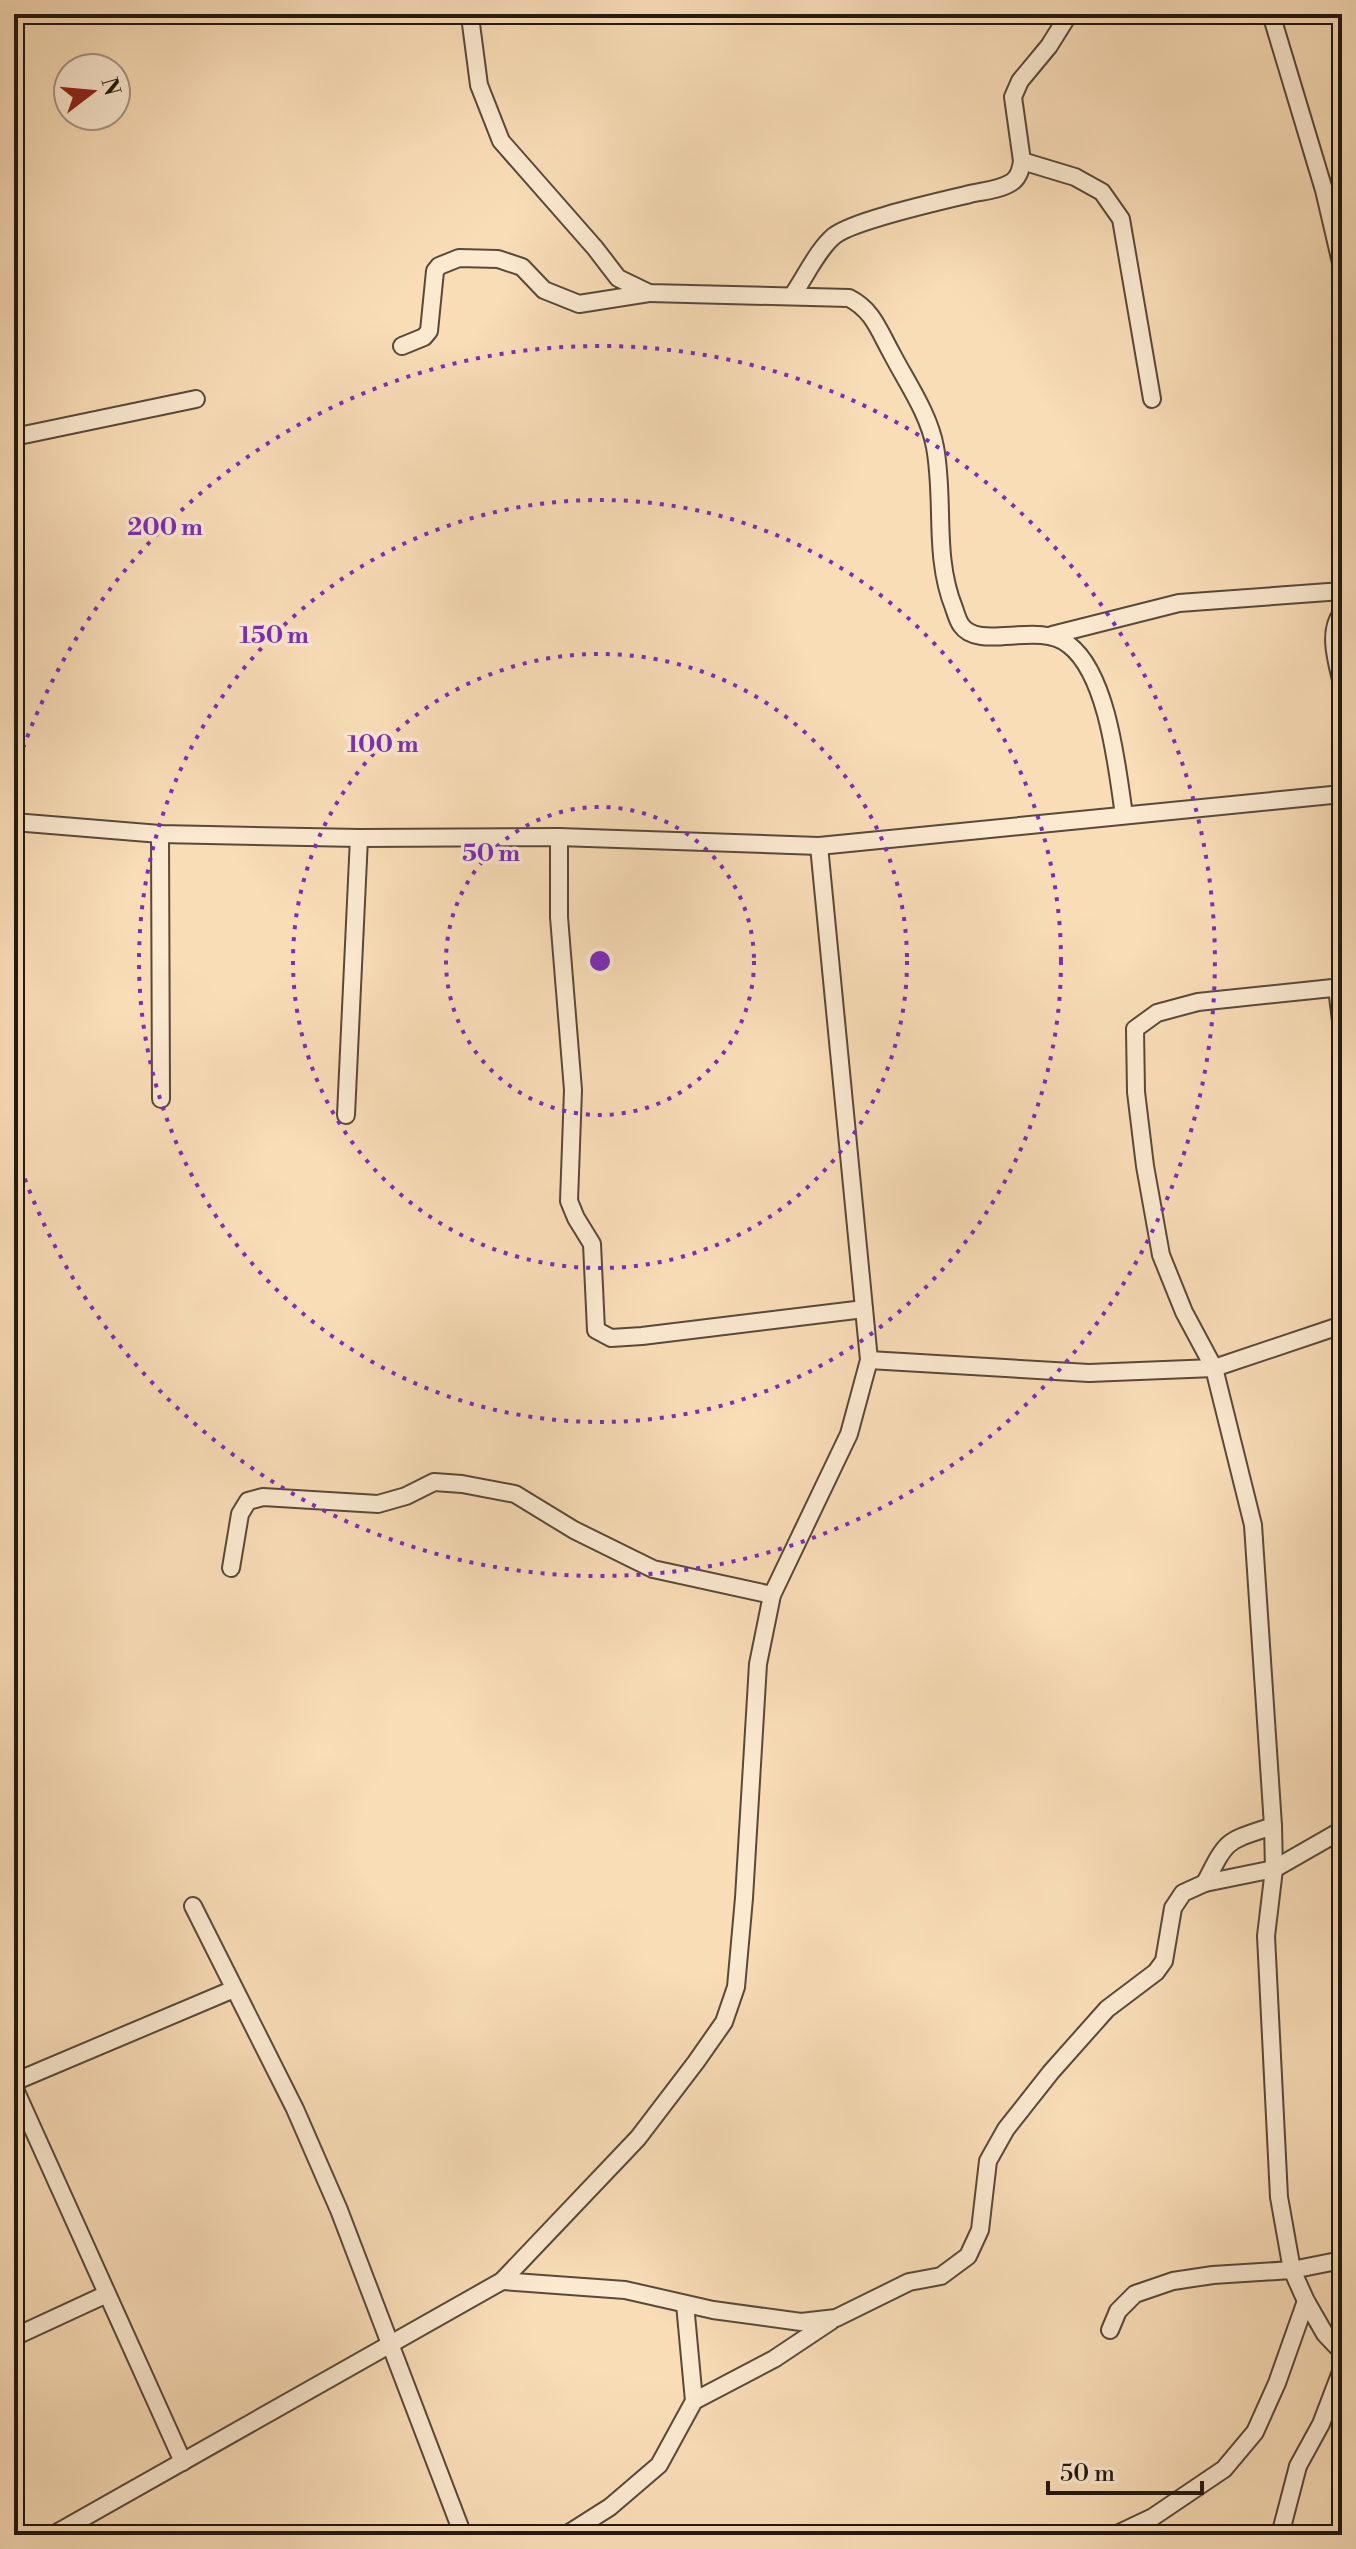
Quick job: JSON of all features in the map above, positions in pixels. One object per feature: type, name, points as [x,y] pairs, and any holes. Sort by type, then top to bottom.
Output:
[{"type":"street","points":[[792,296],[836,234],[854,226],[1014,182],[1022,161],[1013,97],[1020,81],[1049,46],[1069,14]]},
{"type":"street","points":[[1271,14],[1324,190],[1342,267]]},
{"type":"street","points":[[471,24],[479,85],[501,141],[618,278],[649,293]]},
{"type":"street","points":[[1022,161],[1075,177],[1102,192],[1121,219],[1152,399]]},
{"type":"street","points":[[402,346],[424,337],[429,331],[435,271],[439,266],[459,258],[498,259],[522,267],[544,290],[579,304],[649,293],[849,298],[868,310],[926,418],[935,444],[939,472],[942,566],[962,627],[976,636],[1052,635],[1179,603],[1342,591]]},
{"type":"street","points":[[14,437],[196,399]]},
{"type":"street","points":[[1342,613],[1338,616],[1334,634],[1342,684]]},
{"type":"street","points":[[1052,635],[1071,645],[1099,690],[1124,815]]},
{"type":"street","points":[[14,822],[160,834],[359,838],[559,837],[819,846],[1342,794]]},
{"type":"street","points":[[160,834],[161,1099]]},
{"type":"street","points":[[559,837],[559,917],[573,1090],[569,1201],[592,1244],[596,1330],[611,1338],[642,1336],[864,1309]]},
{"type":"street","points":[[346,1115],[359,838]]},
{"type":"street","points":[[53,2535],[502,2281],[638,2138],[724,2022],[736,1987],[758,1664],[772,1595],[849,1434],[869,1360],[819,846]]},
{"type":"street","points":[[1342,1029],[1339,988],[1198,1002],[1157,1013],[1135,1029],[1136,1092],[1161,1255],[1184,1312],[1214,1368],[1253,1525],[1273,1826],[1274,1869],[1266,1936],[1279,2197],[1292,2270],[1325,2334],[1342,2352]]},
{"type":"street","points":[[869,1360],[1089,1373],[1214,1368],[1342,1325]]},
{"type":"street","points":[[231,1568],[240,1514],[248,1501],[263,1497],[378,1504],[406,1496],[434,1482],[515,1494],[574,1530],[653,1569],[772,1595]]},
{"type":"street","points":[[1205,1883],[1222,1849],[1237,1837],[1273,1826]]},
{"type":"street","points":[[566,2535],[610,2507],[659,2465],[694,2401],[774,2359],[836,2318],[909,2282],[941,2276],[968,2256],[980,2230],[988,2161],[1006,2129],[1107,2009],[1156,1972],[1164,1961],[1173,1908],[1183,1893],[1205,1883],[1274,1869],[1342,1830]]},
{"type":"street","points":[[193,1906],[301,2123],[339,2210],[464,2534]]},
{"type":"street","points":[[183,2462],[14,2084],[234,1989]]},
{"type":"street","points":[[1110,2330],[1118,2311],[1140,2292],[1189,2278],[1292,2270],[1342,2260]]},
{"type":"street","points":[[502,2281],[625,2290],[713,2310],[801,2322],[836,2318]]},
{"type":"street","points":[[14,2337],[107,2294]]},
{"type":"street","points":[[1115,2535],[1153,2517],[1224,2469],[1255,2432],[1277,2383],[1306,2301]]},
{"type":"street","points":[[685,2304],[694,2401]]},
{"type":"street","points":[[1280,2535],[1298,2466],[1321,2424],[1342,2369]]}]
